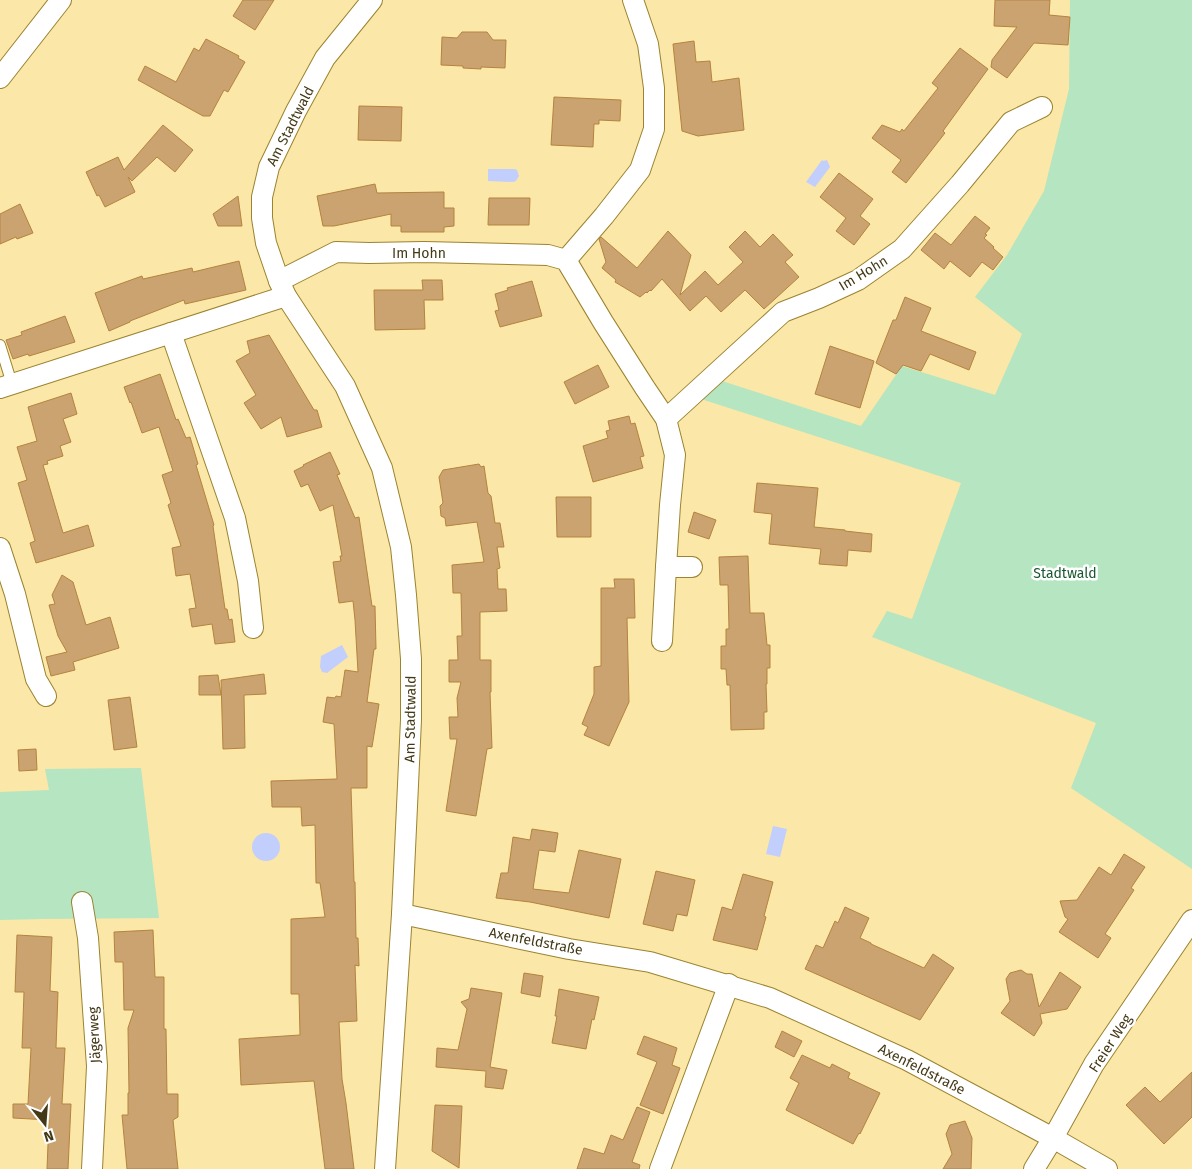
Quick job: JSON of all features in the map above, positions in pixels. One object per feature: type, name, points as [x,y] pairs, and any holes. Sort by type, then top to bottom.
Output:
[{"type":"street","points":[[0,78],[61,0]]},
{"type":"street","name":"Am Stadtwald","points":[[372,0],[326,58],[296,111],[269,167],[262,197],[262,218],[266,243],[282,289],[345,386],[382,468],[401,546],[411,659],[411,720],[402,914],[386,1169]]},
{"type":"street","points":[[633,0],[648,44],[654,88],[654,129],[640,170],[566,260],[603,322],[666,419],[675,455],[670,505],[662,641]]},
{"type":"street","name":"Im Hohn","points":[[666,419],[783,312],[858,280],[902,249],[960,184],[1011,122],[1042,107]]},
{"type":"street","name":"Im Hohn","points":[[282,289],[336,252],[548,255],[566,260]]},
{"type":"street","points":[[6,386],[171,333],[282,289]]},
{"type":"street","points":[[171,333],[235,518],[248,581],[253,628]]},
{"type":"street","points":[[0,548],[15,594],[36,679],[46,696]]},
{"type":"street","points":[[666,567],[692,568]]},
{"type":"street","name":"Jägerweg","points":[[82,902],[88,938],[97,1066],[92,1169]]},
{"type":"street","name":"Axenfeldstraße","points":[[402,914],[569,949],[650,962],[729,984],[770,998],[907,1060],[1054,1138],[1107,1169]]},
{"type":"street","name":"Freier Weg","points":[[1034,1169],[1054,1138],[1094,1064],[1192,920]]},
{"type":"street","points":[[660,1169],[729,984]]},
{"type":"lane","points":[[0,345],[6,386]]},
{"type":"green space","name":"Stadtwald","points":[[1070,0],[1192,0],[1192,869],[1071,788],[1096,723],[872,637],[887,611],[912,619],[961,483],[701,399],[722,381],[861,426],[902,366],[995,395],[1022,334],[975,297],[1007,255],[1044,191],[1069,89]]},
{"type":"green space","points":[[141,768],[159,918],[0,920],[0,792],[49,790],[45,769]]},
{"type":"water","points":[[822,160],[827,160],[830,167],[815,187],[806,182]]},
{"type":"water","points":[[488,169],[515,169],[519,176],[513,182],[488,181]]},
{"type":"water","points":[[342,645],[348,657],[327,673],[322,672],[320,667],[321,656]]},
{"type":"water","points":[[773,826],[787,829],[780,857],[766,854]]},
{"type":"water","points":[[266,833],[276,837],[280,847],[276,857],[266,861],[256,857],[252,847],[256,837]]},
{"type":"building","points":[[243,0],[274,0],[255,30],[233,16]]},
{"type":"building","points":[[995,0],[1050,0],[1049,15],[1070,17],[1068,45],[1034,43],[1007,78],[991,67],[992,60],[1017,27],[994,26]]},
{"type":"building","points":[[462,32],[487,32],[493,40],[506,40],[505,68],[481,67],[481,69],[441,65],[442,37],[457,38]]},
{"type":"building","points":[[206,39],[239,56],[238,58],[245,62],[228,92],[224,90],[210,116],[203,116],[138,80],[145,66],[176,82],[194,48],[199,51]]},
{"type":"building","points":[[694,41],[696,62],[710,61],[712,82],[739,78],[744,130],[698,136],[682,131],[673,44]]},
{"type":"building","points":[[960,48],[988,69],[943,131],[945,133],[906,183],[892,172],[901,160],[872,138],[882,125],[900,132],[902,129],[904,131],[938,88],[932,83]]},
{"type":"building","points":[[554,97],[621,100],[620,121],[599,120],[599,124],[594,124],[593,147],[551,145]]},
{"type":"building","points":[[359,106],[402,107],[401,141],[358,140]]},
{"type":"building","points":[[163,125],[193,150],[175,172],[157,157],[132,181],[128,177],[135,192],[105,207],[99,195],[97,196],[86,172],[118,157],[124,170]]},
{"type":"building","points":[[839,173],[873,199],[860,216],[870,224],[854,245],[836,231],[846,218],[820,197]]},
{"type":"building","points":[[375,184],[377,193],[444,192],[444,208],[454,208],[454,226],[444,227],[444,232],[401,232],[401,226],[391,226],[391,214],[334,226],[323,226],[317,196]]},
{"type":"building","points":[[238,196],[242,226],[218,226],[213,214]]},
{"type":"building","points":[[489,198],[530,198],[529,225],[488,225]]},
{"type":"building","points":[[20,204],[33,233],[17,239],[16,237],[0,244],[0,214]]},
{"type":"building","points":[[975,216],[990,228],[984,238],[1003,257],[993,270],[982,262],[970,277],[950,261],[944,269],[921,250],[935,233],[951,245]]},
{"type":"building","points":[[668,231],[691,255],[680,295],[705,271],[718,285],[743,262],[729,247],[745,231],[760,247],[773,234],[793,255],[785,262],[799,277],[764,309],[745,290],[721,312],[706,296],[690,311],[662,279],[651,291],[646,292],[640,297],[615,282],[616,280],[602,268],[606,262],[599,239],[601,237],[637,268]]},
{"type":"building","points":[[239,261],[246,290],[185,304],[184,300],[109,331],[95,293],[142,276],[143,279],[192,268],[193,272]]},
{"type":"building","points":[[422,280],[442,280],[443,300],[424,300],[425,329],[375,330],[374,290],[423,290]]},
{"type":"building","points":[[532,281],[542,316],[500,327],[495,311],[499,310],[495,294],[508,290],[507,288]]},
{"type":"building","points":[[905,297],[931,308],[921,331],[976,352],[969,370],[930,354],[921,371],[903,365],[896,374],[876,363],[893,320],[896,320]]},
{"type":"building","points":[[65,316],[75,342],[13,359],[6,340],[22,335],[21,332]]},
{"type":"building","points":[[269,335],[314,410],[317,410],[322,427],[287,437],[281,417],[261,429],[244,403],[256,395],[236,361],[250,353],[247,341]]},
{"type":"building","points":[[830,346],[874,361],[860,408],[815,394]]},
{"type":"building","points":[[598,365],[609,387],[575,404],[564,382]]},
{"type":"building","points":[[160,374],[176,420],[178,419],[186,438],[190,437],[198,464],[196,465],[214,525],[225,609],[227,609],[229,620],[232,619],[235,642],[215,644],[212,624],[192,627],[189,609],[196,608],[190,574],[176,576],[172,548],[181,546],[168,505],[171,503],[162,475],[173,471],[159,427],[142,433],[124,387]]},
{"type":"building","points":[[71,393],[77,414],[63,419],[71,442],[60,446],[63,456],[47,461],[48,464],[43,465],[63,533],[88,525],[94,546],[36,563],[30,543],[35,541],[18,483],[27,480],[17,447],[37,441],[28,407]]},
{"type":"building","points":[[629,416],[631,424],[635,423],[644,456],[640,457],[643,468],[593,482],[583,446],[608,438],[606,431],[610,430],[608,421]]},
{"type":"building","points":[[330,452],[340,474],[337,475],[355,518],[359,517],[372,606],[375,606],[376,649],[374,649],[367,702],[379,704],[372,747],[367,746],[367,788],[351,788],[356,938],[358,938],[359,966],[355,965],[357,1021],[339,1022],[342,1079],[354,1169],[325,1169],[314,1081],[241,1085],[239,1039],[300,1035],[299,994],[291,994],[291,919],[325,917],[320,883],[316,883],[315,825],[302,826],[301,807],[272,807],[271,781],[337,779],[334,724],[323,722],[327,697],[341,697],[345,670],[358,672],[353,601],[339,603],[333,562],[341,561],[340,556],[342,556],[333,505],[320,511],[308,484],[301,487],[294,471]]},
{"type":"building","points":[[479,464],[481,467],[484,466],[495,523],[500,523],[504,547],[497,547],[500,568],[497,569],[498,589],[506,589],[507,611],[480,612],[480,660],[491,660],[492,748],[487,749],[476,816],[446,811],[457,739],[450,739],[449,717],[458,717],[457,698],[461,682],[449,682],[449,660],[458,660],[457,636],[462,636],[461,593],[453,593],[452,565],[484,562],[477,522],[446,526],[445,518],[441,516],[440,506],[443,503],[439,477],[443,470]]},
{"type":"building","points":[[757,483],[818,488],[814,527],[872,534],[871,552],[848,550],[847,566],[819,564],[821,549],[769,544],[772,514],[754,512]]},
{"type":"building","points":[[556,497],[591,497],[591,537],[557,537]]},
{"type":"building","points":[[694,512],[716,520],[709,539],[688,532]]},
{"type":"building","points":[[748,556],[750,613],[764,613],[767,645],[770,645],[770,668],[767,668],[766,684],[767,712],[764,712],[764,729],[731,730],[730,685],[727,685],[726,669],[721,669],[721,646],[726,646],[726,629],[729,629],[728,585],[720,585],[719,557]]},
{"type":"building","points":[[62,575],[73,582],[86,625],[110,617],[119,648],[73,662],[75,670],[51,676],[46,657],[67,652],[58,636],[49,605],[55,604],[52,595]]},
{"type":"building","points":[[614,579],[634,579],[635,618],[627,618],[629,702],[609,746],[584,735],[588,727],[582,724],[594,694],[594,667],[601,666],[601,588],[615,588]]},
{"type":"building","points":[[264,674],[266,694],[244,695],[245,748],[223,749],[221,680]]},
{"type":"building","points":[[218,675],[221,695],[199,695],[199,676]]},
{"type":"building","points":[[130,697],[137,747],[114,750],[108,700]]},
{"type":"building","points":[[36,749],[37,770],[19,771],[18,750]]},
{"type":"building","points":[[532,829],[558,833],[555,852],[539,850],[533,889],[569,893],[579,850],[621,859],[609,918],[530,902],[496,898],[501,873],[508,873],[513,837],[530,840]]},
{"type":"building","points":[[1124,854],[1145,867],[1131,888],[1134,890],[1105,934],[1111,938],[1098,958],[1059,932],[1068,919],[1065,917],[1060,901],[1077,900],[1099,867],[1111,875]]},
{"type":"building","points":[[656,871],[695,880],[687,916],[677,914],[673,931],[643,924]]},
{"type":"building","points":[[743,874],[773,882],[757,950],[713,940],[722,907],[732,910]]},
{"type":"building","points":[[845,907],[869,918],[860,938],[924,968],[933,954],[954,968],[920,1020],[805,969],[816,945],[823,948],[835,921],[838,923]]},
{"type":"building","points":[[153,930],[155,977],[164,977],[167,1094],[178,1094],[178,1117],[173,1120],[178,1169],[127,1169],[122,1115],[128,1115],[128,1028],[134,1010],[124,1010],[123,962],[115,962],[114,932]]},
{"type":"building","points":[[17,935],[52,937],[50,991],[58,992],[56,1048],[65,1048],[62,1104],[71,1104],[68,1169],[47,1169],[49,1120],[13,1118],[13,1104],[28,1104],[31,1048],[22,1048],[24,992],[15,992]]},
{"type":"building","points":[[1021,970],[1027,974],[1032,974],[1039,1007],[1060,972],[1081,987],[1067,1009],[1040,1014],[1042,1023],[1034,1036],[1001,1013],[1010,1001],[1006,979],[1010,973]]},
{"type":"building","points":[[524,973],[543,976],[540,997],[521,993]]},
{"type":"building","points":[[471,988],[502,993],[490,1067],[507,1070],[503,1089],[485,1087],[486,1071],[436,1067],[437,1048],[458,1050],[467,1009],[461,1002],[469,999]]},
{"type":"building","points":[[559,989],[599,997],[586,1049],[552,1043]]},
{"type":"building","points":[[782,1031],[802,1041],[794,1057],[775,1047]]},
{"type":"building","points":[[644,1036],[677,1048],[672,1065],[680,1068],[663,1114],[640,1105],[657,1062],[637,1054]]},
{"type":"building","points":[[802,1055],[830,1068],[832,1064],[850,1073],[848,1078],[880,1093],[860,1134],[853,1144],[786,1110],[799,1083],[790,1078]]},
{"type":"building","points":[[1192,1072],[1192,1117],[1164,1144],[1126,1105],[1145,1087],[1160,1102]]},
{"type":"building","points":[[435,1105],[462,1106],[459,1168],[432,1151]]},
{"type":"building","points":[[637,1107],[650,1112],[632,1162],[640,1165],[639,1169],[577,1169],[584,1148],[604,1154],[611,1135],[623,1140]]},
{"type":"building","points":[[965,1121],[972,1138],[971,1169],[943,1169],[952,1154],[946,1134],[950,1125]]}]
